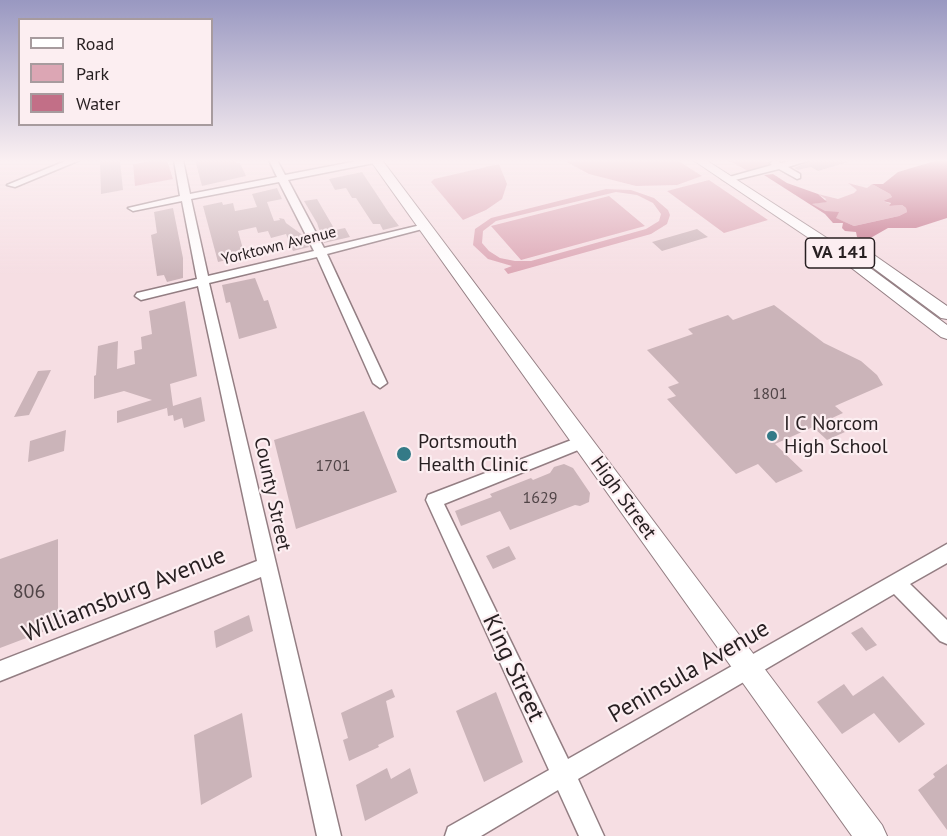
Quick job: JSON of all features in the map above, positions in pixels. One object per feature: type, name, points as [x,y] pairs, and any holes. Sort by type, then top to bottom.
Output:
[{"type":"main road","name":"High Street","points":[[404,199],[871,836]]},
{"type":"main road","name":"VA 141","points":[[766,199],[947,333]]},
{"type":"main road","name":"VA 141","points":[[772,199],[854,247],[947,314]]},
{"type":"street","points":[[133,208],[181,199]]},
{"type":"street","name":"County Street","points":[[186,199],[329,836]]},
{"type":"street","points":[[292,199],[321,253],[380,383]]},
{"type":"street","name":"Yorktown Avenue","points":[[141,296],[425,227]]},
{"type":"street","name":"King Street","points":[[582,442],[435,500],[592,836]]},
{"type":"street","name":"Peninsula Avenue","points":[[469,833],[564,775],[947,554]]},
{"type":"street","name":"Williamsburg Avenue","points":[[0,671],[267,566]]},
{"type":"street","points":[[896,583],[947,634]]},
{"type":"green space","points":[[445,199],[502,199],[486,210],[463,220]]},
{"type":"green space","points":[[566,199],[587,199],[496,221],[483,231],[482,243],[500,258],[531,261],[646,229],[659,221],[661,214],[653,203],[645,199],[655,199],[668,210],[670,215],[667,224],[651,234],[508,274],[504,269],[512,266],[488,259],[473,245],[475,229],[491,218]]},
{"type":"green space","points":[[597,199],[613,199],[645,226],[521,260],[491,226]]},
{"type":"green space","points":[[678,199],[737,199],[768,220],[724,233]]},
{"type":"green space","points":[[826,199],[887,199],[883,201],[891,204],[889,206],[902,205],[907,212],[899,216],[854,226],[811,204],[824,202]]},
{"type":"water","points":[[802,199],[824,199],[827,202],[812,204],[825,211],[839,212],[836,218],[854,226],[899,216],[907,212],[902,205],[889,206],[891,203],[883,201],[887,199],[947,199],[947,218],[916,228],[888,228],[867,240],[857,237],[856,232],[845,231],[842,228],[843,223],[833,223],[825,214]]},
{"type":"building","points":[[254,199],[282,199],[267,202],[274,221],[280,220],[279,218],[284,219],[304,236],[309,247],[293,251],[286,234],[271,238],[268,231],[258,233],[256,227],[238,231],[243,249],[238,250],[240,257],[218,262],[203,206],[222,202],[223,205],[233,203],[235,211],[257,207]]},
{"type":"building","points":[[317,199],[335,230],[345,228],[350,237],[324,243],[317,223],[304,201]]},
{"type":"building","points":[[357,199],[380,199],[399,226],[383,230],[380,224],[373,224]]},
{"type":"building","points":[[173,208],[183,258],[183,278],[167,282],[164,275],[157,276],[151,235],[157,233],[154,212]]},
{"type":"building","points":[[697,229],[708,237],[662,251],[652,242]]},
{"type":"building","points":[[255,278],[264,301],[268,300],[277,328],[239,339],[230,302],[226,303],[222,285]]},
{"type":"building","points":[[185,301],[197,376],[170,384],[173,406],[201,397],[205,421],[184,428],[182,418],[174,421],[173,415],[168,416],[167,408],[170,407],[117,423],[117,411],[152,400],[124,391],[94,399],[98,346],[118,341],[117,369],[135,364],[134,351],[142,349],[141,337],[152,334],[149,311]]},
{"type":"building","name":"I C Norcom High School","points":[[774,305],[824,343],[861,361],[877,375],[883,385],[835,406],[843,413],[830,419],[845,432],[827,440],[813,427],[775,444],[803,471],[776,483],[758,464],[736,474],[667,399],[676,396],[668,387],[679,383],[647,350],[693,334],[688,329],[728,315],[733,320]]},
{"type":"building","points":[[51,370],[29,415],[14,417],[38,371]]},
{"type":"building","points":[[364,411],[397,492],[296,529],[274,440]]},
{"type":"building","points":[[66,430],[64,451],[28,462],[30,441]]},
{"type":"building","points":[[564,464],[573,468],[590,493],[589,502],[580,506],[575,505],[510,530],[500,511],[461,526],[455,511],[492,497],[490,494],[550,473],[554,467]]},
{"type":"building","points":[[58,539],[58,626],[0,648],[0,559]]},
{"type":"building","points":[[509,546],[516,559],[493,569],[486,556]]},
{"type":"building","points":[[249,615],[253,631],[216,648],[214,631]]},
{"type":"building","points":[[862,627],[877,645],[866,651],[851,633]]},
{"type":"building","points":[[883,676],[925,724],[899,743],[874,713],[842,734],[817,702],[844,684],[853,696]]},
{"type":"building","points":[[392,689],[395,697],[386,701],[394,737],[349,761],[343,740],[348,738],[341,713]]},
{"type":"building","points":[[496,692],[523,762],[484,782],[456,711]]},
{"type":"building","points":[[242,713],[252,777],[201,805],[194,735]]},
{"type":"building","points":[[947,764],[947,830],[918,790],[935,777],[933,774]]},
{"type":"building","points":[[387,768],[391,779],[410,768],[418,793],[365,821],[356,785]]},
{"type":"place","name":"I C Norcom High School","points":[[772,436]]},
{"type":"place","name":"Portsmouth Health Clinic","points":[[404,454]]}]
